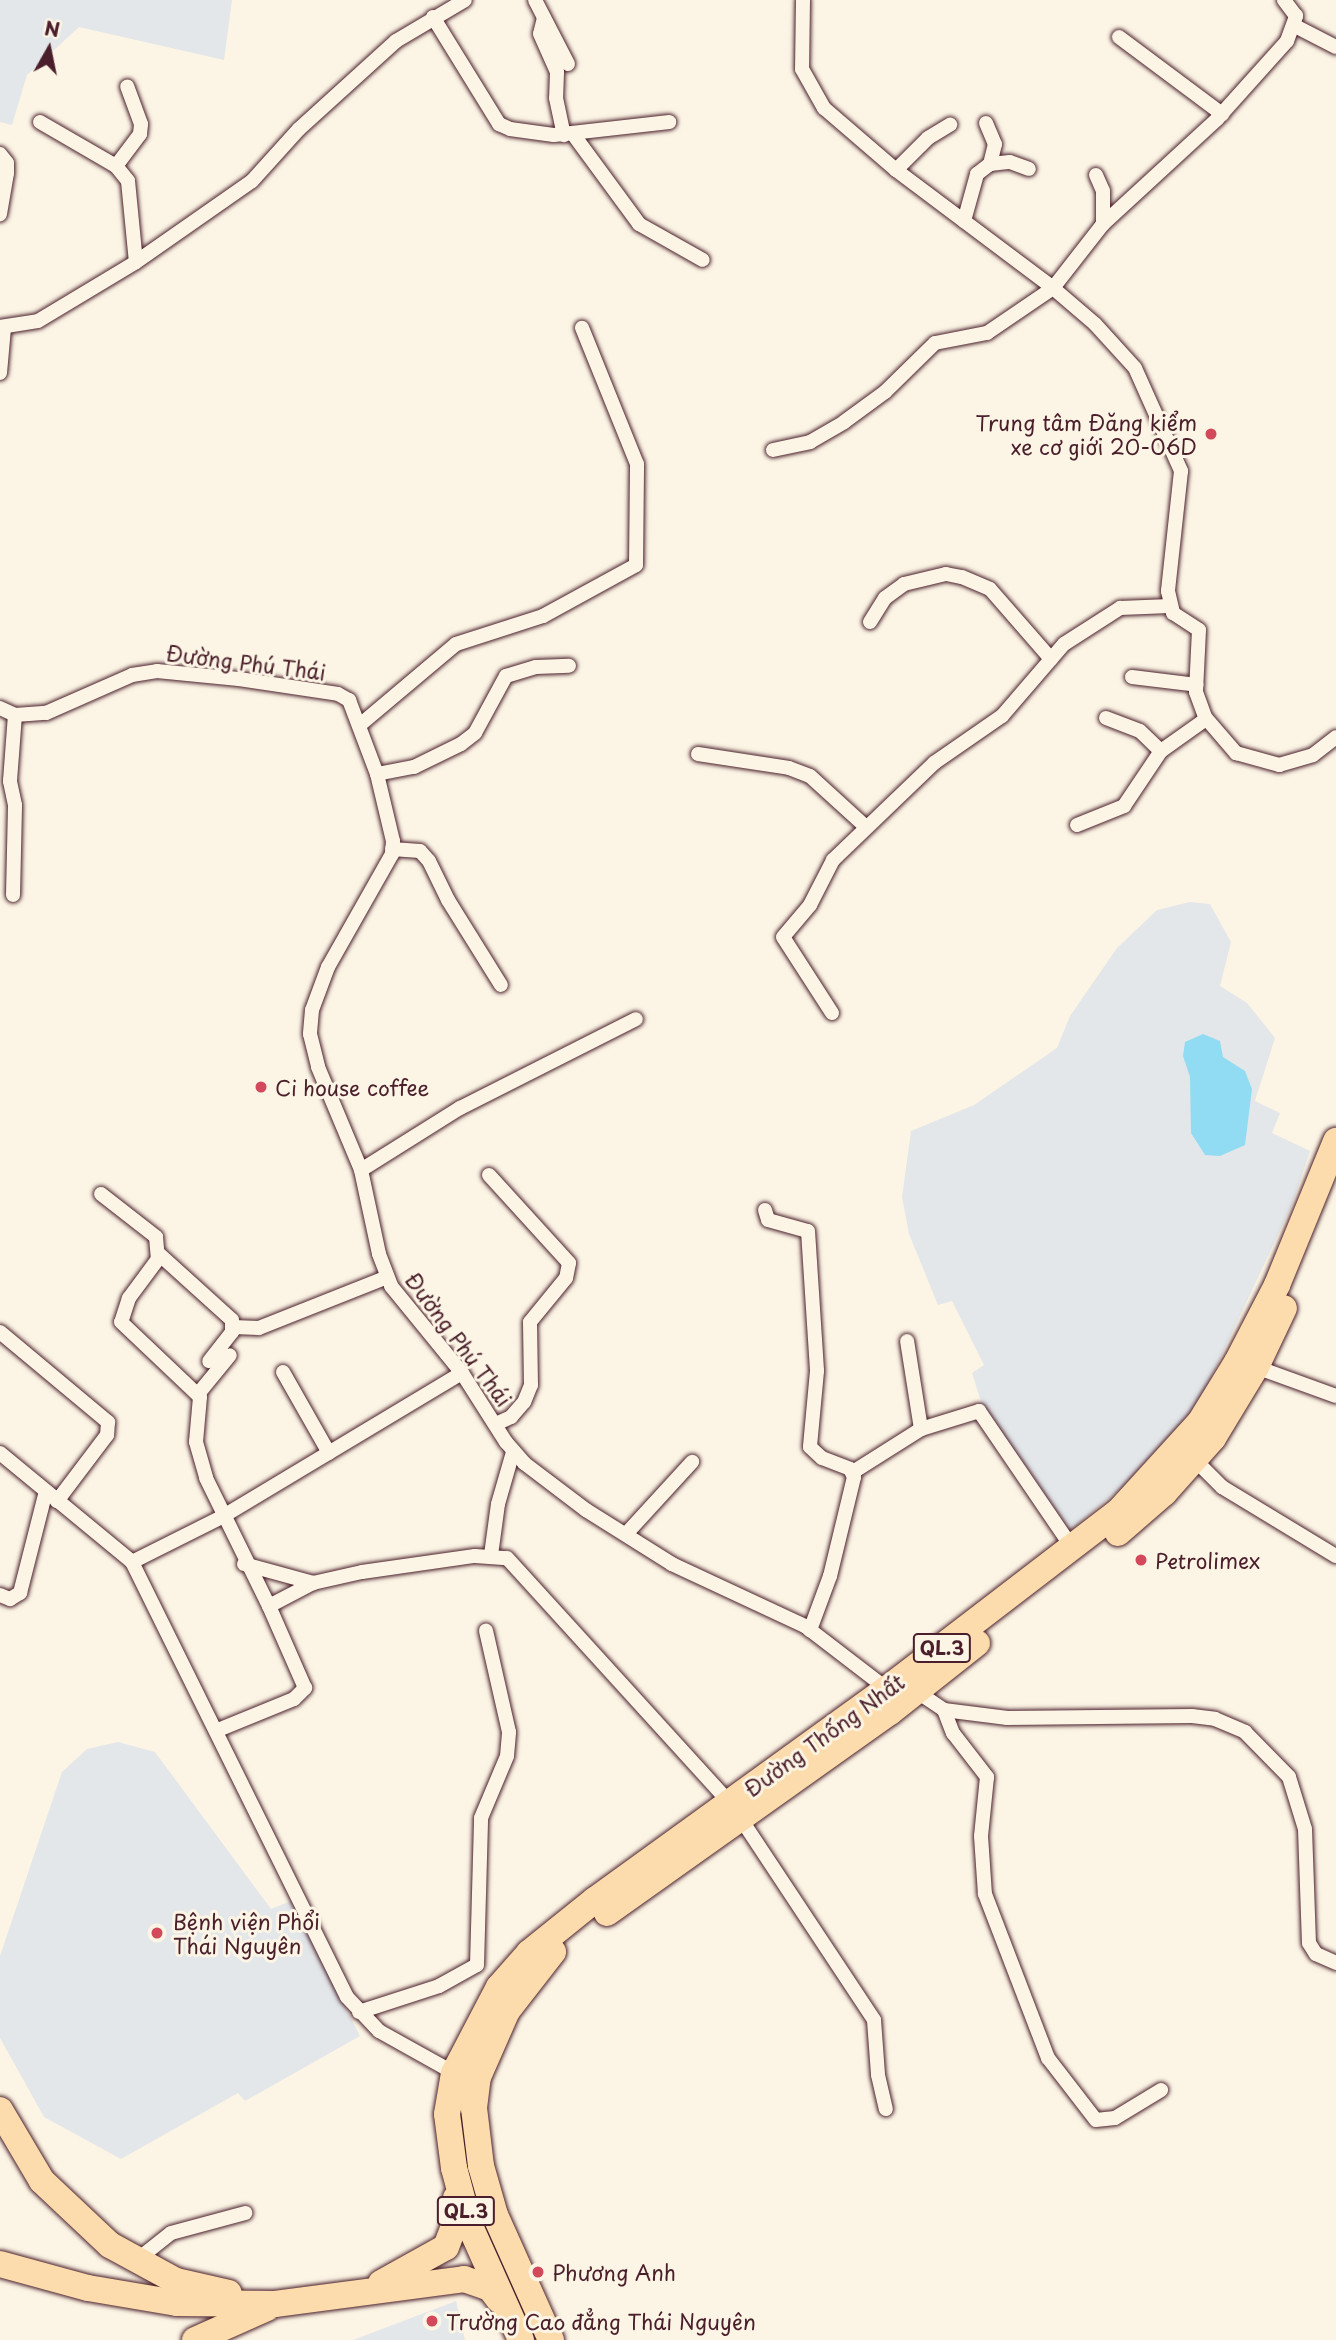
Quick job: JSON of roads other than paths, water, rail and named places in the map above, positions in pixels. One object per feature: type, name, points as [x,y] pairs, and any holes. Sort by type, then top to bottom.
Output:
[{"type":"highway","name":"Đường Thống Nhất","points":[[901,1695],[1119,1511],[1200,1422],[1277,1285],[1336,1141]]},
{"type":"highway","name":"Đường Thống Nhất","points":[[466,2075],[507,2011],[550,1955],[736,1811],[901,1695],[1118,1533],[1194,1459],[1230,1413],[1256,1367],[1336,1184]]},
{"type":"highway","name":"QL.3","points":[[466,2075],[447,2114],[454,2168],[481,2254],[521,2340]]},
{"type":"highway","name":"QL.3","points":[[466,2075],[486,2185],[532,2301],[551,2340]]},
{"type":"highway","points":[[0,2110],[42,2181],[110,2245],[176,2281],[275,2304]]},
{"type":"highway","points":[[429,2273],[453,2235],[454,2168]]},
{"type":"highway","points":[[3,2265],[88,2288],[177,2303],[275,2304],[365,2291],[429,2273],[467,2270],[481,2254],[486,2185]]},
{"type":"highway","points":[[481,2254],[504,2264],[532,2301]]},
{"type":"highway","points":[[429,2273],[476,2282],[490,2288],[507,2311]]},
{"type":"highway","points":[[195,2340],[275,2304]]},
{"type":"street","points":[[0,373],[2,328],[38,321],[136,262],[258,177],[299,129],[396,41],[465,0]]},
{"type":"street","points":[[535,0],[568,64]]},
{"type":"street","points":[[803,0],[799,47],[811,90],[824,108],[896,170],[1053,288],[1095,324],[1135,368],[1181,471],[1168,569],[1170,606]]},
{"type":"street","points":[[774,450],[810,442],[844,422],[885,392],[935,342],[987,333],[1053,288],[1103,224],[1254,82],[1295,26],[1294,9],[1284,0]]},
{"type":"street","points":[[433,17],[499,124],[569,134],[669,122]]},
{"type":"street","points":[[544,18],[540,34],[557,72],[556,98],[569,134],[634,218],[703,260]]},
{"type":"street","points":[[1295,26],[1336,47]]},
{"type":"street","points":[[1119,37],[1222,114]]},
{"type":"street","points":[[116,166],[140,134],[141,124],[127,86]]},
{"type":"street","points":[[40,122],[116,166],[128,181],[132,199],[136,262]]},
{"type":"street","points":[[986,122],[995,144],[990,164]]},
{"type":"street","points":[[896,170],[928,138],[950,125]]},
{"type":"street","points":[[0,154],[7,163],[7,173],[0,214]]},
{"type":"street","points":[[964,221],[977,174],[990,164],[1010,162],[1029,169]]},
{"type":"street","points":[[1096,175],[1104,191],[1103,224]]},
{"type":"street","points":[[361,724],[456,644],[543,616],[636,565],[637,464],[582,328]]},
{"type":"street","points":[[870,622],[885,598],[904,584],[934,576],[962,577],[990,589],[1051,659]]},
{"type":"street","points":[[832,1013],[784,936],[810,905],[832,860],[934,763],[996,721],[1064,644],[1108,612],[1125,606],[1170,606],[1199,629],[1198,701],[1206,719],[1236,753],[1279,765],[1313,755],[1336,737]]},
{"type":"street","points":[[377,774],[414,767],[461,744],[475,733],[506,676],[536,667],[569,666]]},
{"type":"street","name":"Đường Phú Thái","points":[[15,715],[46,713],[132,675],[157,671],[338,694],[356,709],[377,774],[392,849],[389,863],[328,967],[310,1021],[318,1067],[361,1170],[387,1277],[462,1373],[513,1452],[586,1510],[728,1593],[774,1609],[810,1630],[901,1695],[944,1710]]},
{"type":"street","points":[[1132,677],[1197,685]]},
{"type":"street","points":[[0,708],[15,715],[10,780],[15,805],[13,895]]},
{"type":"street","points":[[1106,718],[1140,731],[1161,751]]},
{"type":"street","points":[[1077,825],[1124,806],[1161,751],[1206,719]]},
{"type":"street","points":[[698,754],[775,765],[810,776],[865,827]]},
{"type":"street","points":[[392,849],[421,851],[501,985]]},
{"type":"street","points":[[361,1170],[460,1108],[636,1019]]},
{"type":"street","points":[[489,1175],[569,1262],[566,1278],[530,1322],[531,1385],[524,1402],[510,1417],[496,1424]]},
{"type":"street","points":[[101,1194],[155,1235],[159,1254],[229,1315],[233,1327]]},
{"type":"street","points":[[765,1210],[768,1220],[808,1231],[817,1371],[810,1447],[853,1472]]},
{"type":"street","points":[[159,1254],[127,1302],[121,1322],[198,1394]]},
{"type":"street","points":[[233,1327],[259,1328],[387,1277]]},
{"type":"street","points":[[209,1361],[233,1327]]},
{"type":"street","points":[[0,1332],[108,1422],[107,1435],[52,1496],[20,1593],[10,1599],[0,1595]]},
{"type":"street","points":[[907,1341],[920,1429]]},
{"type":"street","points":[[218,1730],[304,1692],[301,1671],[222,1517],[197,1445],[198,1394],[230,1355]]},
{"type":"street","points":[[1256,1367],[1336,1396]]},
{"type":"street","points":[[283,1372],[329,1453]]},
{"type":"street","points":[[132,1562],[222,1517],[462,1373]]},
{"type":"street","points":[[810,1630],[836,1556],[853,1472],[920,1429],[979,1411],[1073,1549]]},
{"type":"street","points":[[491,1555],[498,1504],[513,1452]]},
{"type":"street","points":[[0,1453],[132,1562],[218,1730],[336,1978],[359,2012],[415,2055],[466,2075]]},
{"type":"street","points":[[1194,1459],[1222,1488],[1336,1556]]},
{"type":"street","points":[[626,1534],[692,1462]]},
{"type":"street","points":[[269,1606],[313,1583],[491,1555],[507,1558],[736,1811],[874,2021],[877,2075],[886,2109]]},
{"type":"street","points":[[244,1564],[313,1583]]},
{"type":"street","points":[[359,2012],[439,1986],[477,1965],[481,1818],[508,1741],[505,1704],[486,1630]]},
{"type":"street","points":[[1161,2090],[1115,2118],[1096,2120],[1053,2066],[1012,1972],[985,1894],[981,1836],[987,1777],[953,1733],[944,1710],[1007,1718],[1192,1716],[1215,1719],[1245,1732],[1290,1777],[1305,1829],[1309,1943],[1316,1954],[1336,1963]]},
{"type":"street","points":[[137,2260],[171,2233],[245,2213]]},
{"type":"water","points":[[1203,1034],[1220,1041],[1223,1057],[1245,1071],[1252,1089],[1245,1145],[1220,1156],[1205,1155],[1191,1133],[1190,1077],[1183,1056],[1185,1042]]},
{"type":"place","name":"Trung tâm Đăng kiểm xe cơ giới 20-06D","points":[[1211,434]]},
{"type":"place","name":"Ci house coffee","points":[[261,1087]]},
{"type":"place","name":"Petrolimex","points":[[1141,1560]]},
{"type":"place","name":"Bệnh viện Phổi Thái Nguyên","points":[[157,1933]]},
{"type":"place","name":"Phương Anh","points":[[538,2272]]},
{"type":"place","name":"Trường Cao đẳng Thái Nguyên","points":[[432,2321]]}]
